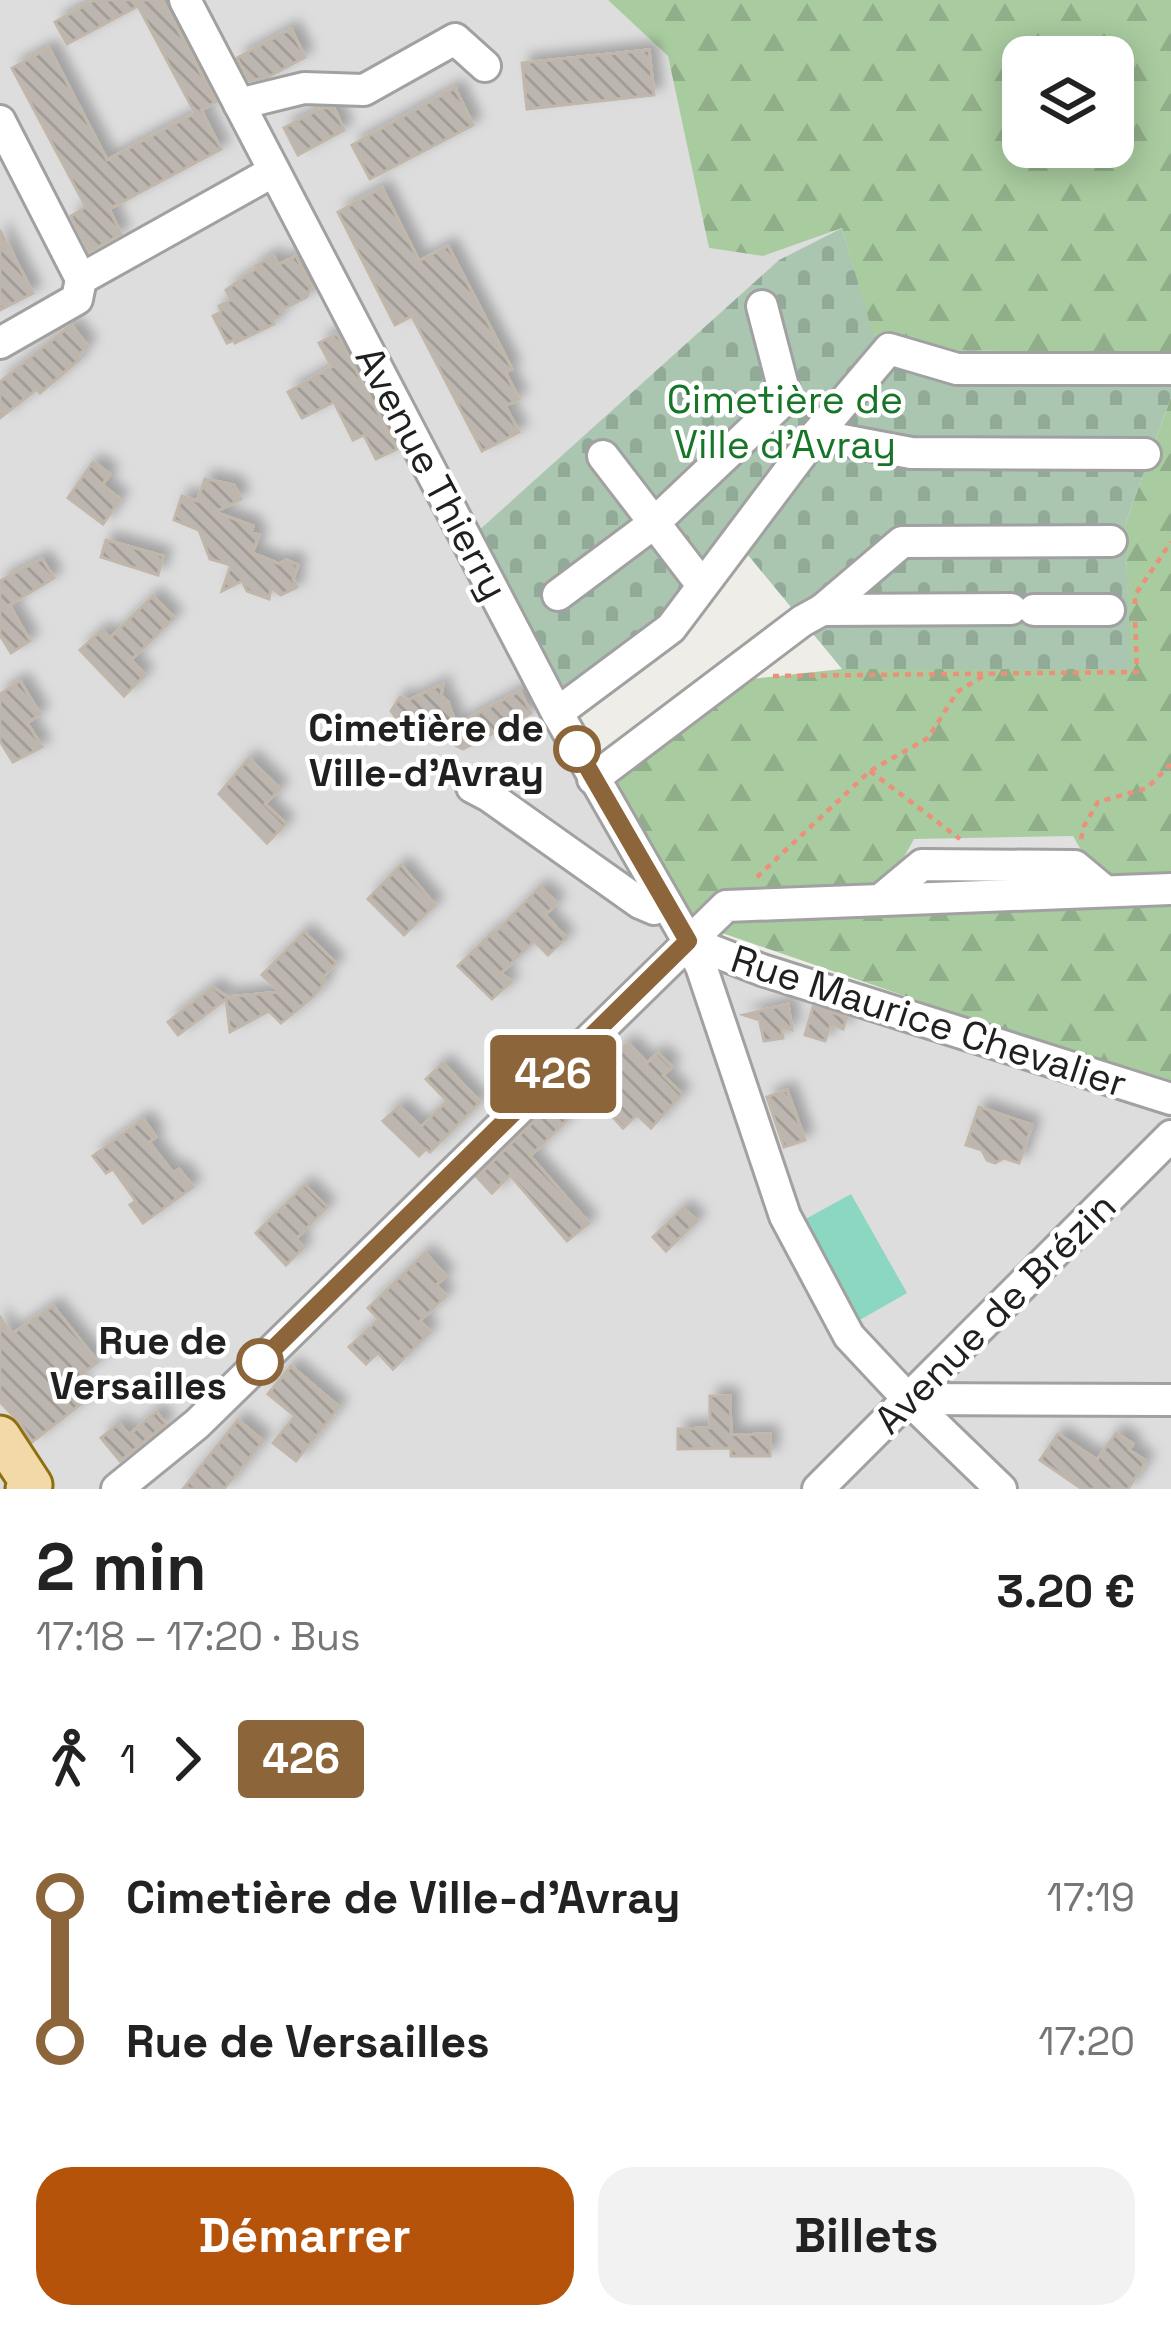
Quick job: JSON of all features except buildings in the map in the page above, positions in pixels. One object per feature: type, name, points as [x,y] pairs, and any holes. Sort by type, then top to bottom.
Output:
[{"type":"main road","points":[[0,1436],[34,1488]]},
{"type":"street","name":"Avenue Thierry","points":[[185,0],[557,713],[688,941],[785,1216],[849,1336],[1001,1489]]},
{"type":"street","points":[[239,104],[304,88],[364,90],[454,39],[485,66]]},
{"type":"street","points":[[0,121],[81,280],[77,299],[0,343]]},
{"type":"street","points":[[81,280],[274,171]]},
{"type":"street","points":[[554,602],[653,524],[786,398],[762,302]]},
{"type":"street","points":[[557,713],[670,628],[816,435],[889,349],[957,369],[1171,369]]},
{"type":"street","points":[[816,435],[911,453],[1145,454]]},
{"type":"street","points":[[600,453],[702,584]]},
{"type":"street","points":[[593,779],[812,616],[902,542],[1111,541]]},
{"type":"street","points":[[812,616],[1109,610]]},
{"type":"street","points":[[472,788],[640,903],[654,908],[666,903]]},
{"type":"street","points":[[880,901],[922,865],[1075,866],[1105,891]]},
{"type":"street","points":[[117,1489],[197,1424],[726,906],[1171,889]]},
{"type":"street","name":"Rue Maurice Chevalier","points":[[688,941],[762,970],[1171,1100]]},
{"type":"street","name":"Avenue de Brézin","points":[[818,1489],[1171,1136]]},
{"type":"street","points":[[908,1399],[1171,1400]]},
{"type":"path","points":[[739,669],[765,676],[1138,672],[1135,595],[1171,542]]},
{"type":"path","points":[[726,906],[870,772],[928,738],[957,692],[988,673]]},
{"type":"path","points":[[1075,866],[1084,826],[1098,802],[1148,788],[1171,764]]},
{"type":"path","points":[[870,772],[971,847],[983,865]]},
{"type":"shaded area","points":[[0,0],[608,0],[668,55],[709,248],[763,256],[842,228],[779,260],[477,532],[688,941],[1171,1099],[1171,1489],[0,1489]]},
{"type":"shaded area","points":[[1073,836],[1105,891],[880,900],[914,839]]},
{"type":"green space","points":[[608,0],[1171,0],[1171,354],[953,350],[872,334],[842,228],[763,256],[709,248],[668,56]]},
{"type":"green space","name":"Cimetière de Ville d'Avray","points":[[842,228],[873,334],[953,350],[1171,354],[1171,397],[1125,525],[1131,669],[842,669],[729,532],[666,623],[563,699],[477,532],[779,260]]},
{"type":"green space","points":[[1171,397],[1171,1083],[693,923],[613,785],[751,679],[842,669],[1130,669],[1125,525]]},
{"type":"green space","points":[[851,1194],[907,1293],[858,1321],[802,1221]]},
{"type":"bus line","name":"426","points":[[260,1362],[688,941],[577,749]]},
{"type":"place","name":"Cimetière de Ville-d'Avray","points":[[577,749]]},
{"type":"place","name":"Rue de Versailles","points":[[260,1362]]}]
